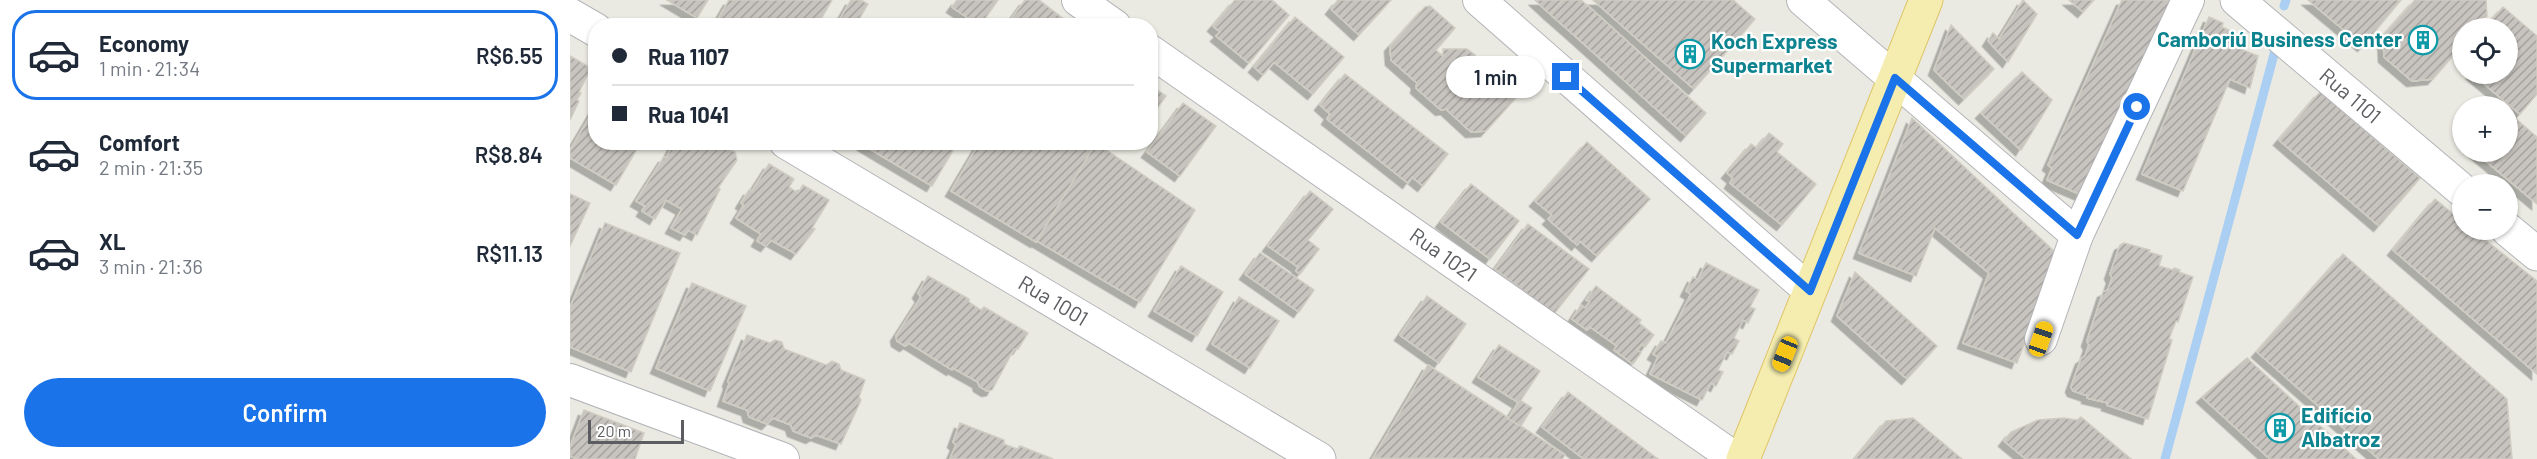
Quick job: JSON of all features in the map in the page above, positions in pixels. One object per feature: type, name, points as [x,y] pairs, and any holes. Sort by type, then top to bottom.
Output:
[{"type":"main road","points":[[1743,459],[1926,0]]},
{"type":"street","points":[[1078,0],[1104,18]]},
{"type":"street","points":[[1479,0],[1810,291]]},
{"type":"street","points":[[1803,0],[2077,235]]},
{"type":"street","points":[[2041,339],[2077,235],[2188,0]]},
{"type":"street","name":"Rua 1101","points":[[2237,0],[2452,182]]},
{"type":"street","points":[[570,15],[588,25]]},
{"type":"street","name":"Rua 1021","points":[[1158,57],[1736,459]]},
{"type":"street","name":"Rua 1001","points":[[799,150],[1319,459]]},
{"type":"street","points":[[2518,238],[2537,254]]},
{"type":"street","points":[[570,380],[783,459]]},
{"type":"building","points":[[667,0],[708,0],[697,18]]},
{"type":"building","points":[[729,0],[832,0],[822,18],[719,18]]},
{"type":"building","points":[[851,0],[861,0],[868,4],[860,18],[841,18]]},
{"type":"building","points":[[957,0],[998,0],[986,18],[968,18],[952,7]]},
{"type":"building","points":[[1025,0],[1039,0],[1063,18],[1012,18]]},
{"type":"building","points":[[1235,0],[1272,0],[1289,15],[1249,63],[1216,36],[1220,32],[1213,26]]},
{"type":"building","points":[[1338,0],[1391,0],[1359,35],[1331,9]]},
{"type":"building","points":[[1535,0],[1563,0],[1550,14]]},
{"type":"building","points":[[1563,0],[1581,0],[1596,13],[1575,36],[1550,14]]},
{"type":"building","name":"Koch Express Supermarket","points":[[1593,0],[1733,0],[1755,19],[1694,89]]},
{"type":"building","points":[[2023,0],[2037,14],[2008,62],[1988,41],[1993,33],[1999,39]]},
{"type":"building","points":[[2069,0],[2094,0],[2083,12]]},
{"type":"building","points":[[2122,0],[2170,0],[2084,196],[2047,180],[2052,168],[2048,165]]},
{"type":"building","points":[[2308,0],[2401,0],[2363,46]]},
{"type":"building","name":"Camboriú Business Center","points":[[2415,0],[2486,0],[2485,18],[2452,18],[2452,57],[2433,79],[2412,81],[2384,57],[2383,36]]},
{"type":"building","points":[[1430,6],[1455,28],[1436,50],[1443,57],[1443,49],[1467,49],[1475,55],[1477,80],[1469,80],[1476,87],[1495,65],[1521,87],[1521,92],[1486,131],[1471,132],[1446,109],[1441,110],[1416,88],[1417,83],[1391,60],[1390,46],[1425,7]]},
{"type":"building","points":[[2503,7],[2516,18],[2493,18]]},
{"type":"building","points":[[1596,13],[1706,113],[1686,136],[1575,36]]},
{"type":"building","points":[[1295,17],[1344,57],[1313,94],[1274,62],[1263,75],[1254,67]]},
{"type":"building","points":[[2209,17],[2223,23],[2222,27],[2235,33],[2234,37],[2246,42],[2243,50],[2258,56],[2250,88],[2230,79],[2183,191],[2142,174]]},
{"type":"building","points":[[2518,20],[2537,36],[2537,94],[2520,114],[2518,112],[2518,96],[2498,96],[2484,84],[2518,84]]},
{"type":"building","points":[[1951,25],[1994,69],[1964,99],[1934,70]]},
{"type":"building","points":[[570,56],[588,66],[588,74],[579,92],[581,93],[577,100],[579,101],[570,120]]},
{"type":"building","points":[[2022,72],[2052,100],[2021,150],[1981,113]]},
{"type":"building","points":[[1345,74],[1448,154],[1423,186],[1412,177],[1408,183],[1327,119],[1330,114],[1320,105]]},
{"type":"building","points":[[1158,90],[1166,96],[1158,107]]},
{"type":"building","points":[[2320,92],[2420,178],[2379,226],[2279,140]]},
{"type":"building","points":[[1183,103],[1216,126],[1180,176],[1147,152],[1158,150],[1158,137]]},
{"type":"building","points":[[1912,118],[2057,254],[2017,363],[1963,343],[1989,273],[1935,228],[1916,276],[1859,253]]},
{"type":"building","points":[[588,120],[588,150],[636,150],[616,185],[570,158],[570,150]]},
{"type":"building","points":[[2518,121],[2537,137],[2537,204],[2518,188],[2518,174],[2501,174],[2487,162],[2518,162]]},
{"type":"building","points":[[1769,133],[1783,144],[1777,152],[1816,184],[1782,225],[1730,183],[1733,178],[1727,173],[1751,144],[1757,148]]},
{"type":"building","points":[[1587,142],[1650,199],[1597,256],[1580,241],[1577,245],[1548,219],[1552,215],[1535,201]]},
{"type":"building","points":[[670,150],[731,150],[735,152],[737,160],[718,188],[720,189],[697,235],[688,230],[685,235],[671,228],[682,209],[666,200],[655,219],[642,211],[645,206],[636,201],[664,157],[666,158]]},
{"type":"building","points":[[871,150],[953,150],[932,186]]},
{"type":"building","points":[[975,150],[1092,150],[1036,242],[951,191]]},
{"type":"building","points":[[1092,150],[1106,150],[1195,210],[1140,302],[1037,241]]},
{"type":"building","points":[[769,164],[794,179],[789,187],[798,193],[803,185],[829,200],[812,228],[815,229],[796,254],[771,240],[766,246],[757,241],[761,234],[736,218],[744,205],[741,203],[749,190],[752,191]]},
{"type":"building","points":[[1471,184],[1519,221],[1490,259],[1441,222]]},
{"type":"building","points":[[1310,191],[1333,209],[1308,240],[1319,249],[1300,274],[1296,271],[1298,267],[1268,246]]},
{"type":"building","points":[[570,194],[590,203],[570,246]]},
{"type":"building","points":[[2435,199],[2452,213],[2452,240],[2486,240],[2537,281],[2537,374],[2393,250]]},
{"type":"building","points":[[605,223],[680,253],[631,372],[570,347],[570,308]]},
{"type":"building","points":[[1528,224],[1589,269],[1554,314],[1495,269]]},
{"type":"building","points":[[2124,243],[2150,250],[2149,252],[2162,256],[2159,266],[2173,270],[2174,268],[2193,277],[2178,322],[2176,321],[2169,339],[2172,340],[2148,419],[2107,405],[2108,403],[2087,398],[2088,396],[2073,391],[2071,387],[2081,359],[2085,356],[2089,345],[2087,341],[2103,292],[2108,290],[2112,278],[2110,274],[2120,245]]},
{"type":"building","points":[[1260,253],[1314,290],[1299,312],[1245,274]]},
{"type":"building","points":[[2343,254],[2507,399],[2512,459],[2379,459],[2257,352]]},
{"type":"building","points":[[1706,263],[1759,290],[1750,307],[1755,309],[1748,323],[1743,320],[1734,338],[1739,341],[1732,354],[1727,352],[1718,370],[1723,372],[1716,386],[1711,383],[1702,400],[1650,374],[1658,357],[1653,354],[1661,341],[1666,343],[1691,294],[1686,291],[1693,277],[1698,280]]},
{"type":"building","points":[[1181,266],[1223,292],[1197,336],[1154,311]]},
{"type":"building","points":[[1855,272],[1937,346],[1907,379],[1837,316]]},
{"type":"building","points":[[928,276],[969,299],[969,302],[981,310],[984,307],[1028,333],[1018,349],[1014,349],[992,390],[987,391],[979,386],[978,382],[953,368],[952,370],[909,343],[905,346],[897,341],[896,336],[921,297],[918,293]]},
{"type":"building","points":[[692,283],[746,306],[710,391],[656,368]]},
{"type":"building","points":[[1596,286],[1641,320],[1639,323],[1654,335],[1645,347],[1642,344],[1637,350],[1641,353],[1633,364],[1614,350],[1617,346],[1590,327],[1587,330],[1572,319],[1581,305],[1585,308],[1590,302],[1586,300]]},
{"type":"building","points":[[1427,296],[1466,324],[1439,363],[1400,335]]},
{"type":"building","points":[[1239,297],[1279,321],[1250,368],[1212,344]]},
{"type":"building","points":[[747,335],[770,343],[775,340],[782,342],[784,349],[826,365],[832,361],[839,364],[841,370],[865,380],[859,397],[861,400],[841,444],[816,435],[811,438],[793,431],[791,425],[773,418],[767,424],[749,417],[747,410],[723,401],[728,381]]},
{"type":"building","points":[[1499,345],[1540,371],[1519,403],[1478,377]]},
{"type":"building","name":"Edifício Albatroz","points":[[2247,358],[2356,459],[2270,459],[2202,397]]},
{"type":"building","points":[[1428,365],[1565,455],[1562,459],[1373,458]]},
{"type":"building","points":[[1568,392],[1658,459],[1584,459],[1542,427]]},
{"type":"building","points":[[1520,400],[1532,408],[1521,426],[1508,419]]},
{"type":"building","points":[[584,410],[644,433],[635,459],[577,459],[570,456],[570,447]]},
{"type":"building","points":[[2081,417],[2131,459],[2026,459],[2004,441],[2011,432],[2038,420],[2064,418],[2077,420]]},
{"type":"building","points":[[1913,418],[1962,459],[1855,459],[1886,421]]},
{"type":"building","points":[[960,423],[1004,440],[1004,444],[1017,449],[1020,446],[1053,459],[950,459],[956,445],[953,442]]},
{"type":"waterway","points":[[2284,6],[2286,0]]},
{"type":"waterway","points":[[2165,459],[2276,47]]},
{"type":"place","name":"Camboriú Business Center","points":[[2423,40]]},
{"type":"place","name":"Koch Express Supermarket","points":[[1690,54]]},
{"type":"place","name":"Edifício Albatroz","points":[[2280,428]]},
{"type":"route","points":[[1566,77],[1810,291],[1895,78],[2077,235],[2137,107]]}]
